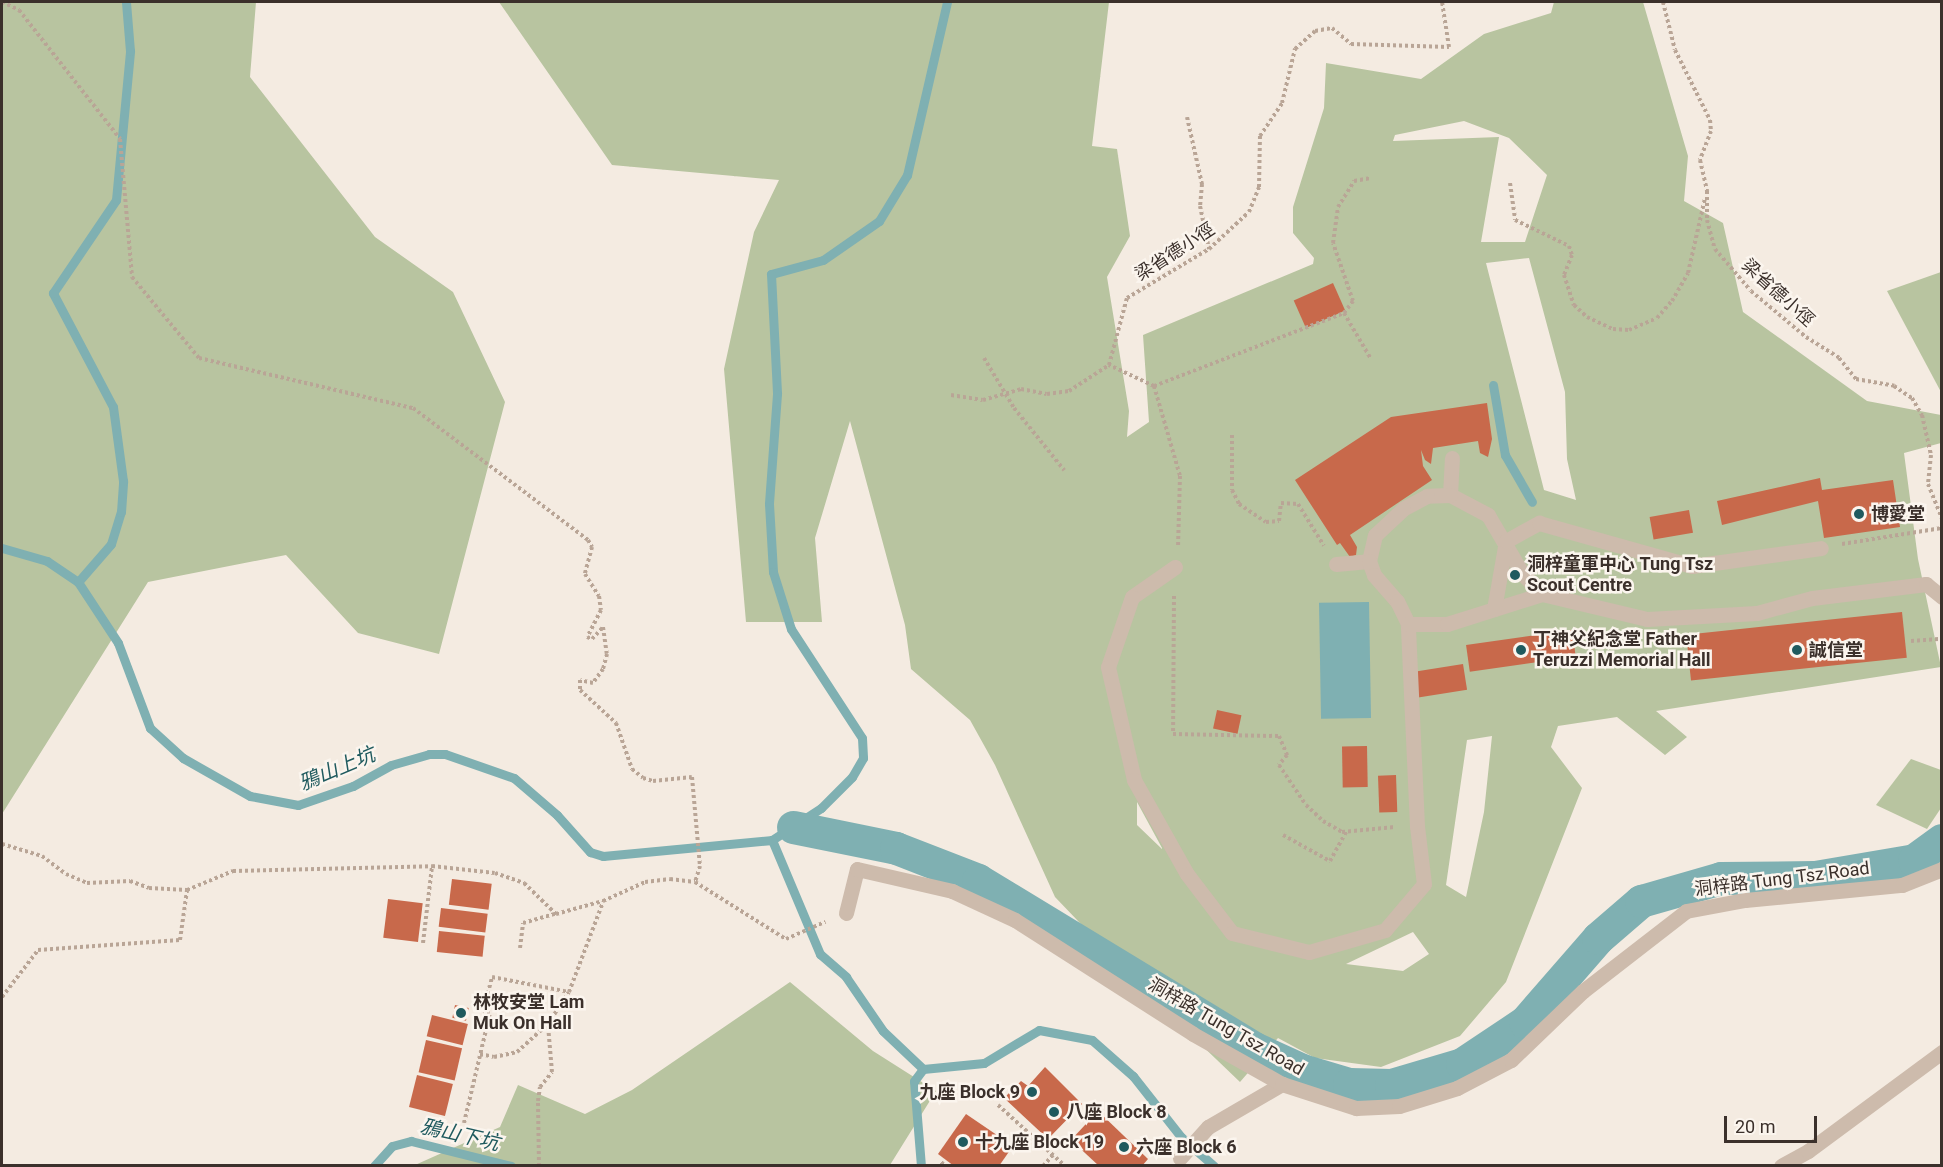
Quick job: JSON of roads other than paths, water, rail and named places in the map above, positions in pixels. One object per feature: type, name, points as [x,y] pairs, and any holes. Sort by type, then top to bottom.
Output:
[{"type":"street","points":[[1450,495],[1452,458]]},
{"type":"street","points":[[1175,567],[1132,597],[1108,667],[1134,780],[1187,874],[1232,933],[1309,952],[1386,930],[1424,884],[1417,826],[1408,624],[1397,601],[1374,575],[1369,561],[1375,535],[1403,509],[1427,496],[1450,495],[1488,515],[1506,541],[1522,573],[1542,594]]},
{"type":"street","points":[[1506,541],[1539,522],[1692,566],[1821,548]]},
{"type":"street","points":[[1494,609],[1506,541]]},
{"type":"street","points":[[1336,564],[1369,561]]},
{"type":"street","points":[[1408,624],[1448,624],[1542,594],[1647,619],[1756,613],[1812,598],[1926,584],[1941,597]]},
{"type":"street","name":"洞梓路 Tung Tsz Road","points":[[846,913],[857,869],[952,891],[1015,920],[1193,1034],[1282,1084],[1356,1108],[1399,1106],[1457,1088],[1511,1060],[1583,991],[1686,911],[1745,900],[1902,885],[1941,869]]},
{"type":"street","points":[[1781,1166],[1808,1151],[1941,1052]]},
{"type":"street","points":[[1181,1156],[1208,1127],[1282,1084]]},
{"type":"water","points":[[1369,602],[1371,718],[1321,719],[1319,603]]},
{"type":"waterway","points":[[78,582],[111,544],[121,512],[123,481],[113,407],[53,293],[116,200],[130,51],[126,2]]},
{"type":"waterway","points":[[947,2],[907,175],[879,221],[823,260],[771,274],[777,394],[769,504],[773,572],[791,629],[862,738],[863,758],[852,777],[821,808],[772,840],[820,954],[846,977],[883,1031],[923,1069],[984,1063],[1039,1030],[1092,1040],[1133,1076],[1181,1137],[1214,1166]]},
{"type":"waterway","points":[[1493,385],[1505,455],[1532,502]]},
{"type":"waterway","name":"鴉山上坑","points":[[2,548],[47,561],[78,582],[118,643],[150,728],[183,758],[250,796],[298,805],[353,786],[391,765],[429,754],[445,754],[514,778],[557,815],[590,852],[603,856],[772,840]]},
{"type":"waterway","points":[[793,827],[896,848],[978,880],[1254,1048],[1302,1070],[1349,1084],[1391,1085],[1462,1064],[1525,1022],[1598,938],[1641,901],[1721,878],[1815,877],[1914,860],[1942,840]]},
{"type":"waterway","name":"鴉山下坑","points":[[921,1166],[914,1081],[923,1069]]},
{"type":"waterway","name":"鴉山下坑","points":[[374,1166],[392,1146],[411,1141],[511,1166]]},
{"type":"place","name":"博愛堂","points":[[1859,514]]},
{"type":"place","name":"洞梓童軍中心 Tung Tsz Scout Centre","points":[[1515,575]]},
{"type":"place","name":"丁神父紀念堂 Father Teruzzi Memorial Hall","points":[[1521,650]]},
{"type":"place","name":"誠信堂","points":[[1797,650]]},
{"type":"place","name":"林牧安堂 Lam Muk On Hall","points":[[461,1013]]},
{"type":"place","name":"九座 Block 9","points":[[1032,1092]]},
{"type":"place","name":"八座 Block 8","points":[[1054,1112]]},
{"type":"place","name":"十九座 Block 19","points":[[963,1142]]},
{"type":"place","name":"六座 Block 6","points":[[1124,1147]]}]
